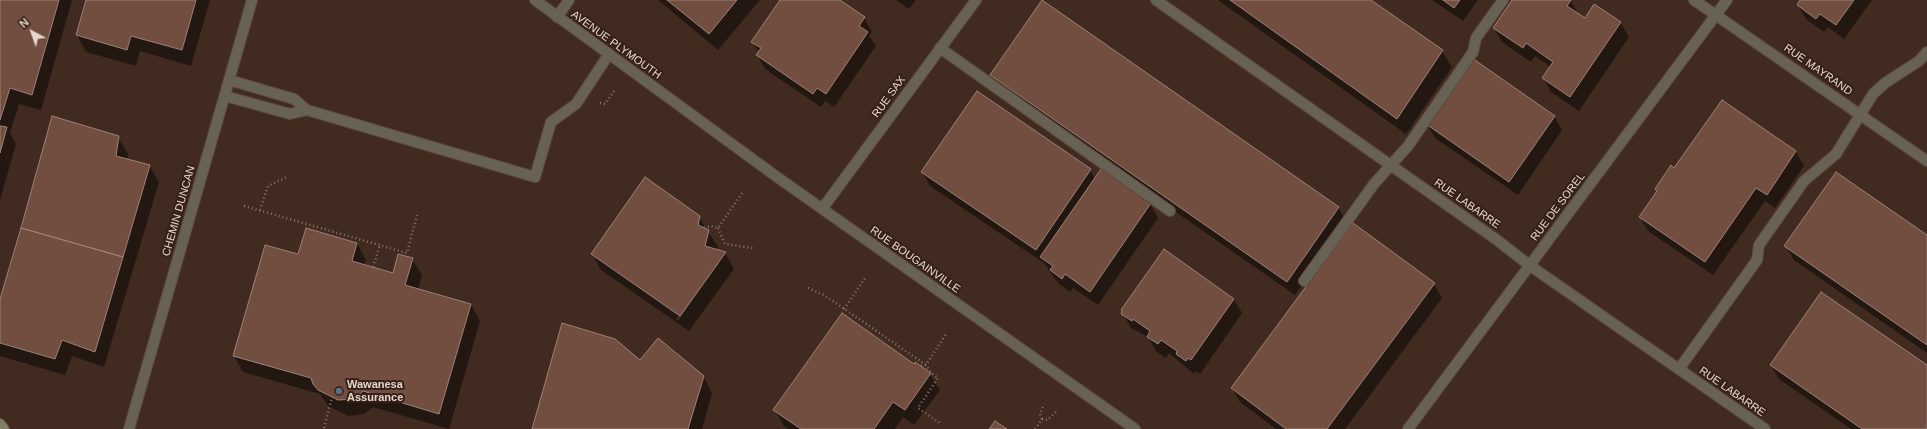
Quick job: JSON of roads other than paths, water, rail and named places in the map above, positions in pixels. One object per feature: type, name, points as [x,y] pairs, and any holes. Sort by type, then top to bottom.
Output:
[{"type":"main road","points":[[0,424],[4,429]]},
{"type":"street","name":"CHEMIN DUNCAN","points":[[129,429],[252,0]]},
{"type":"street","name":"AVENUE PLYMOUTH","points":[[535,0],[684,108]]},
{"type":"street","points":[[557,16],[569,0]]},
{"type":"street","name":"RUE SAX","points":[[822,209],[976,0]]},
{"type":"street","name":"RUE LABARRE","points":[[1156,0],[1497,240],[1530,266],[1765,429]]},
{"type":"street","points":[[1304,281],[1374,184],[1408,146],[1473,52],[1476,38],[1503,0]]},
{"type":"street","name":"RUE MAYRAND","points":[[1694,0],[1927,161]]},
{"type":"street","name":"RUE DE SOREL","points":[[1408,429],[1726,0]]},
{"type":"street","points":[[940,48],[1170,211]]},
{"type":"street","points":[[1679,370],[1757,260],[1759,245],[1804,181],[1836,154],[1873,94],[1912,67],[1927,52]]},
{"type":"street","points":[[229,80],[294,99],[307,110],[535,177],[551,122],[576,104],[609,54]]},
{"type":"street","points":[[225,96],[290,114],[307,110]]},
{"type":"street","name":"RUE BOUGAINVILLE","points":[[684,108],[822,209],[1135,429]]},
{"type":"place","name":"Wawanesa Assurance","points":[[339,391]]}]
